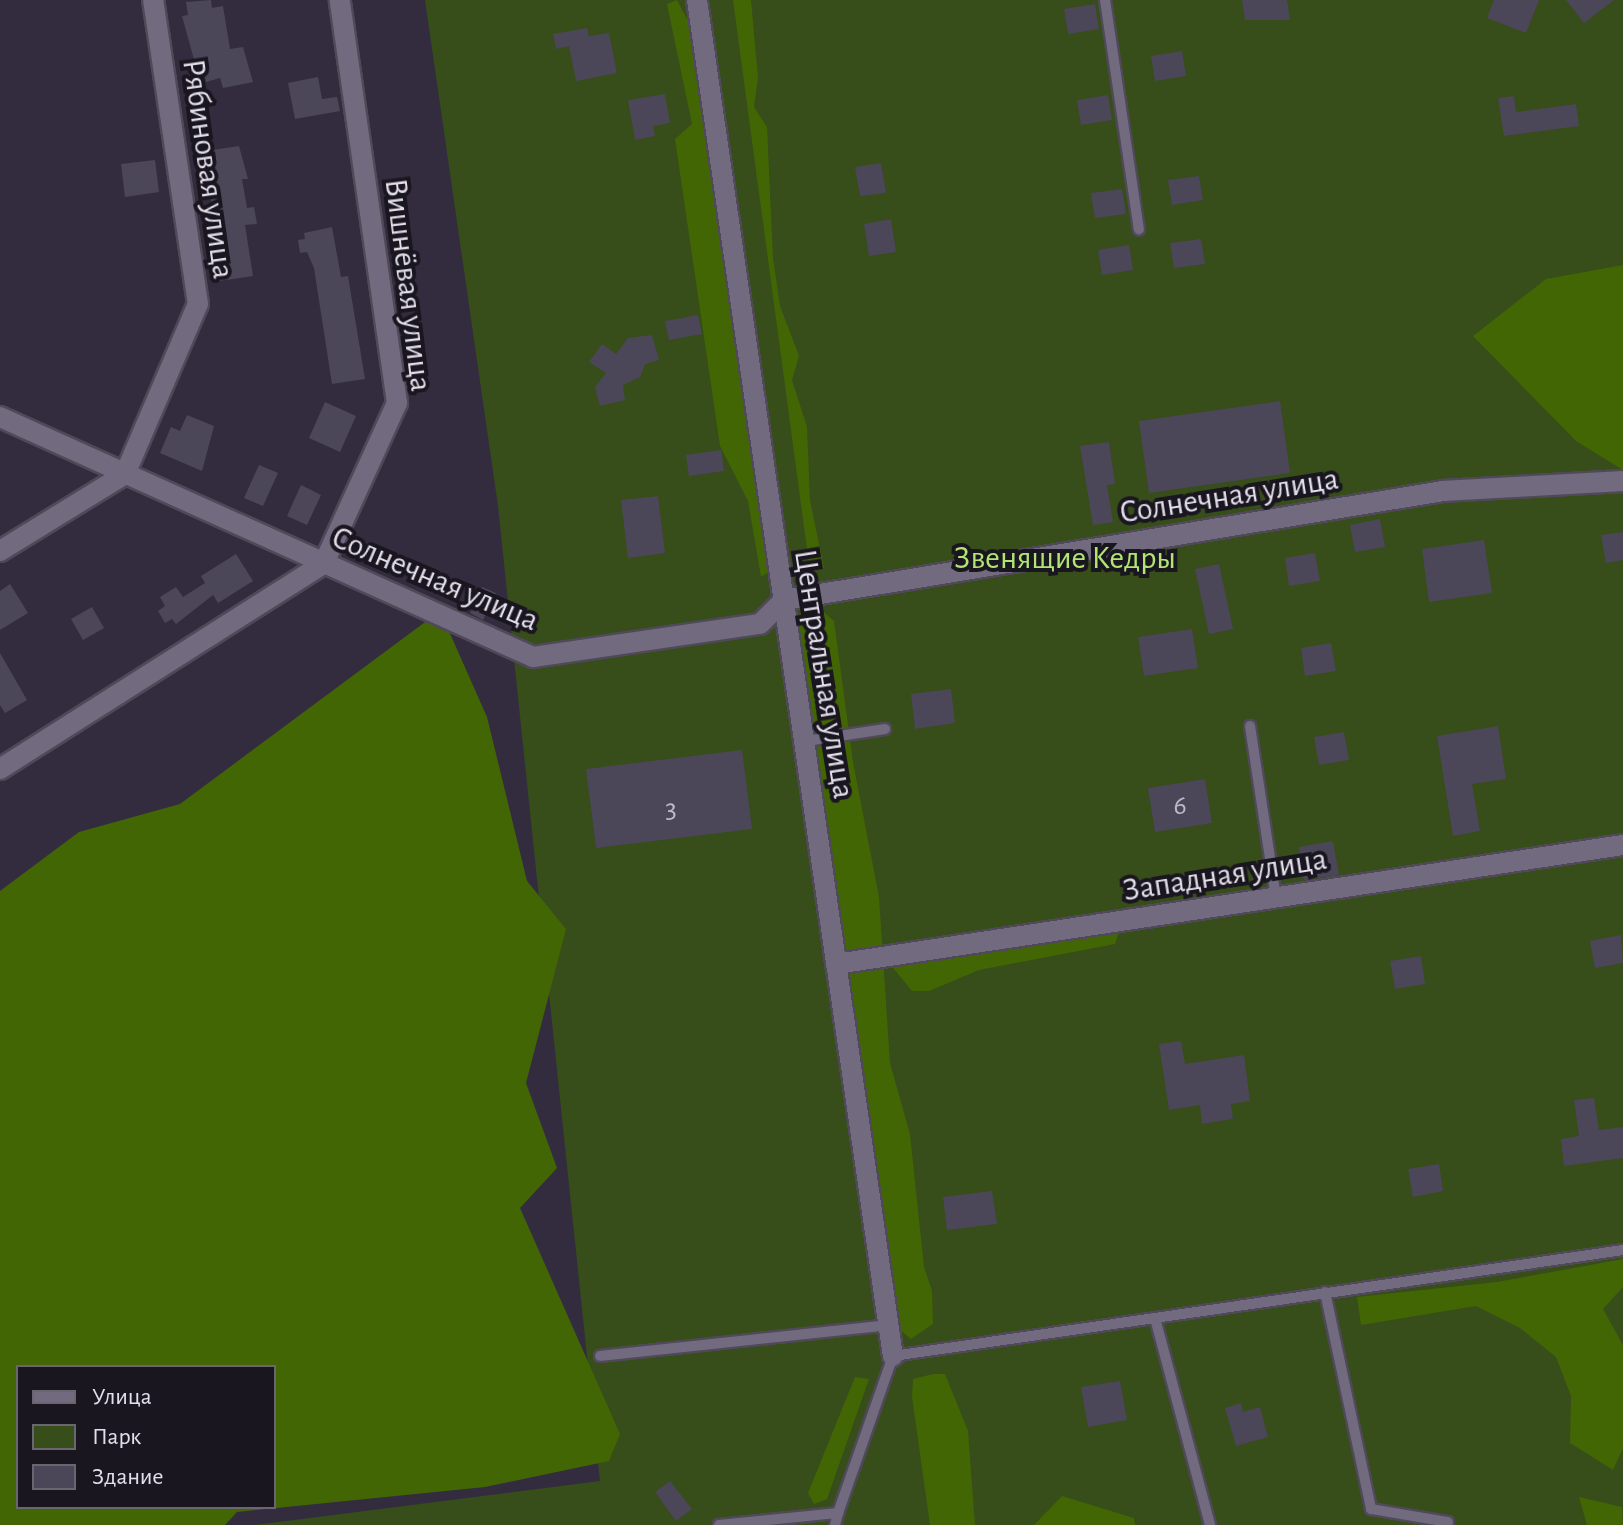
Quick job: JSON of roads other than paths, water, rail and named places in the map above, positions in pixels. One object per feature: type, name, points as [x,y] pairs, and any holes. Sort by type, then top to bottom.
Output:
[{"type":"street","name":"Рябиновая улица","points":[[125,474],[198,304],[153,0]]},
{"type":"street","name":"Вишнёвая улица","points":[[324,563],[397,403],[340,0]]},
{"type":"street","name":"Центральная улица","points":[[697,0],[893,1356]]},
{"type":"street","name":"Солнечная улица","points":[[0,417],[533,657],[760,624],[784,600],[1443,491],[1623,481]]},
{"type":"street","points":[[0,551],[125,474]]},
{"type":"street","points":[[0,769],[324,563]]},
{"type":"street","name":"Западная улица","points":[[836,964],[1623,845]]},
{"type":"lane","points":[[1105,0],[1139,229]]},
{"type":"lane","points":[[1250,726],[1276,897]]},
{"type":"lane","points":[[806,741],[885,729]]},
{"type":"lane","points":[[835,1525],[893,1356],[1623,1250]]},
{"type":"lane","points":[[1325,1292],[1371,1509],[1448,1522]]},
{"type":"lane","points":[[1155,1318],[1210,1525]]},
{"type":"lane","points":[[600,1356],[889,1325]]},
{"type":"lane","points":[[719,1525],[838,1513]]},
{"type":"park label","name":"Звенящие Кедры","points":[[1065,558]]}]
